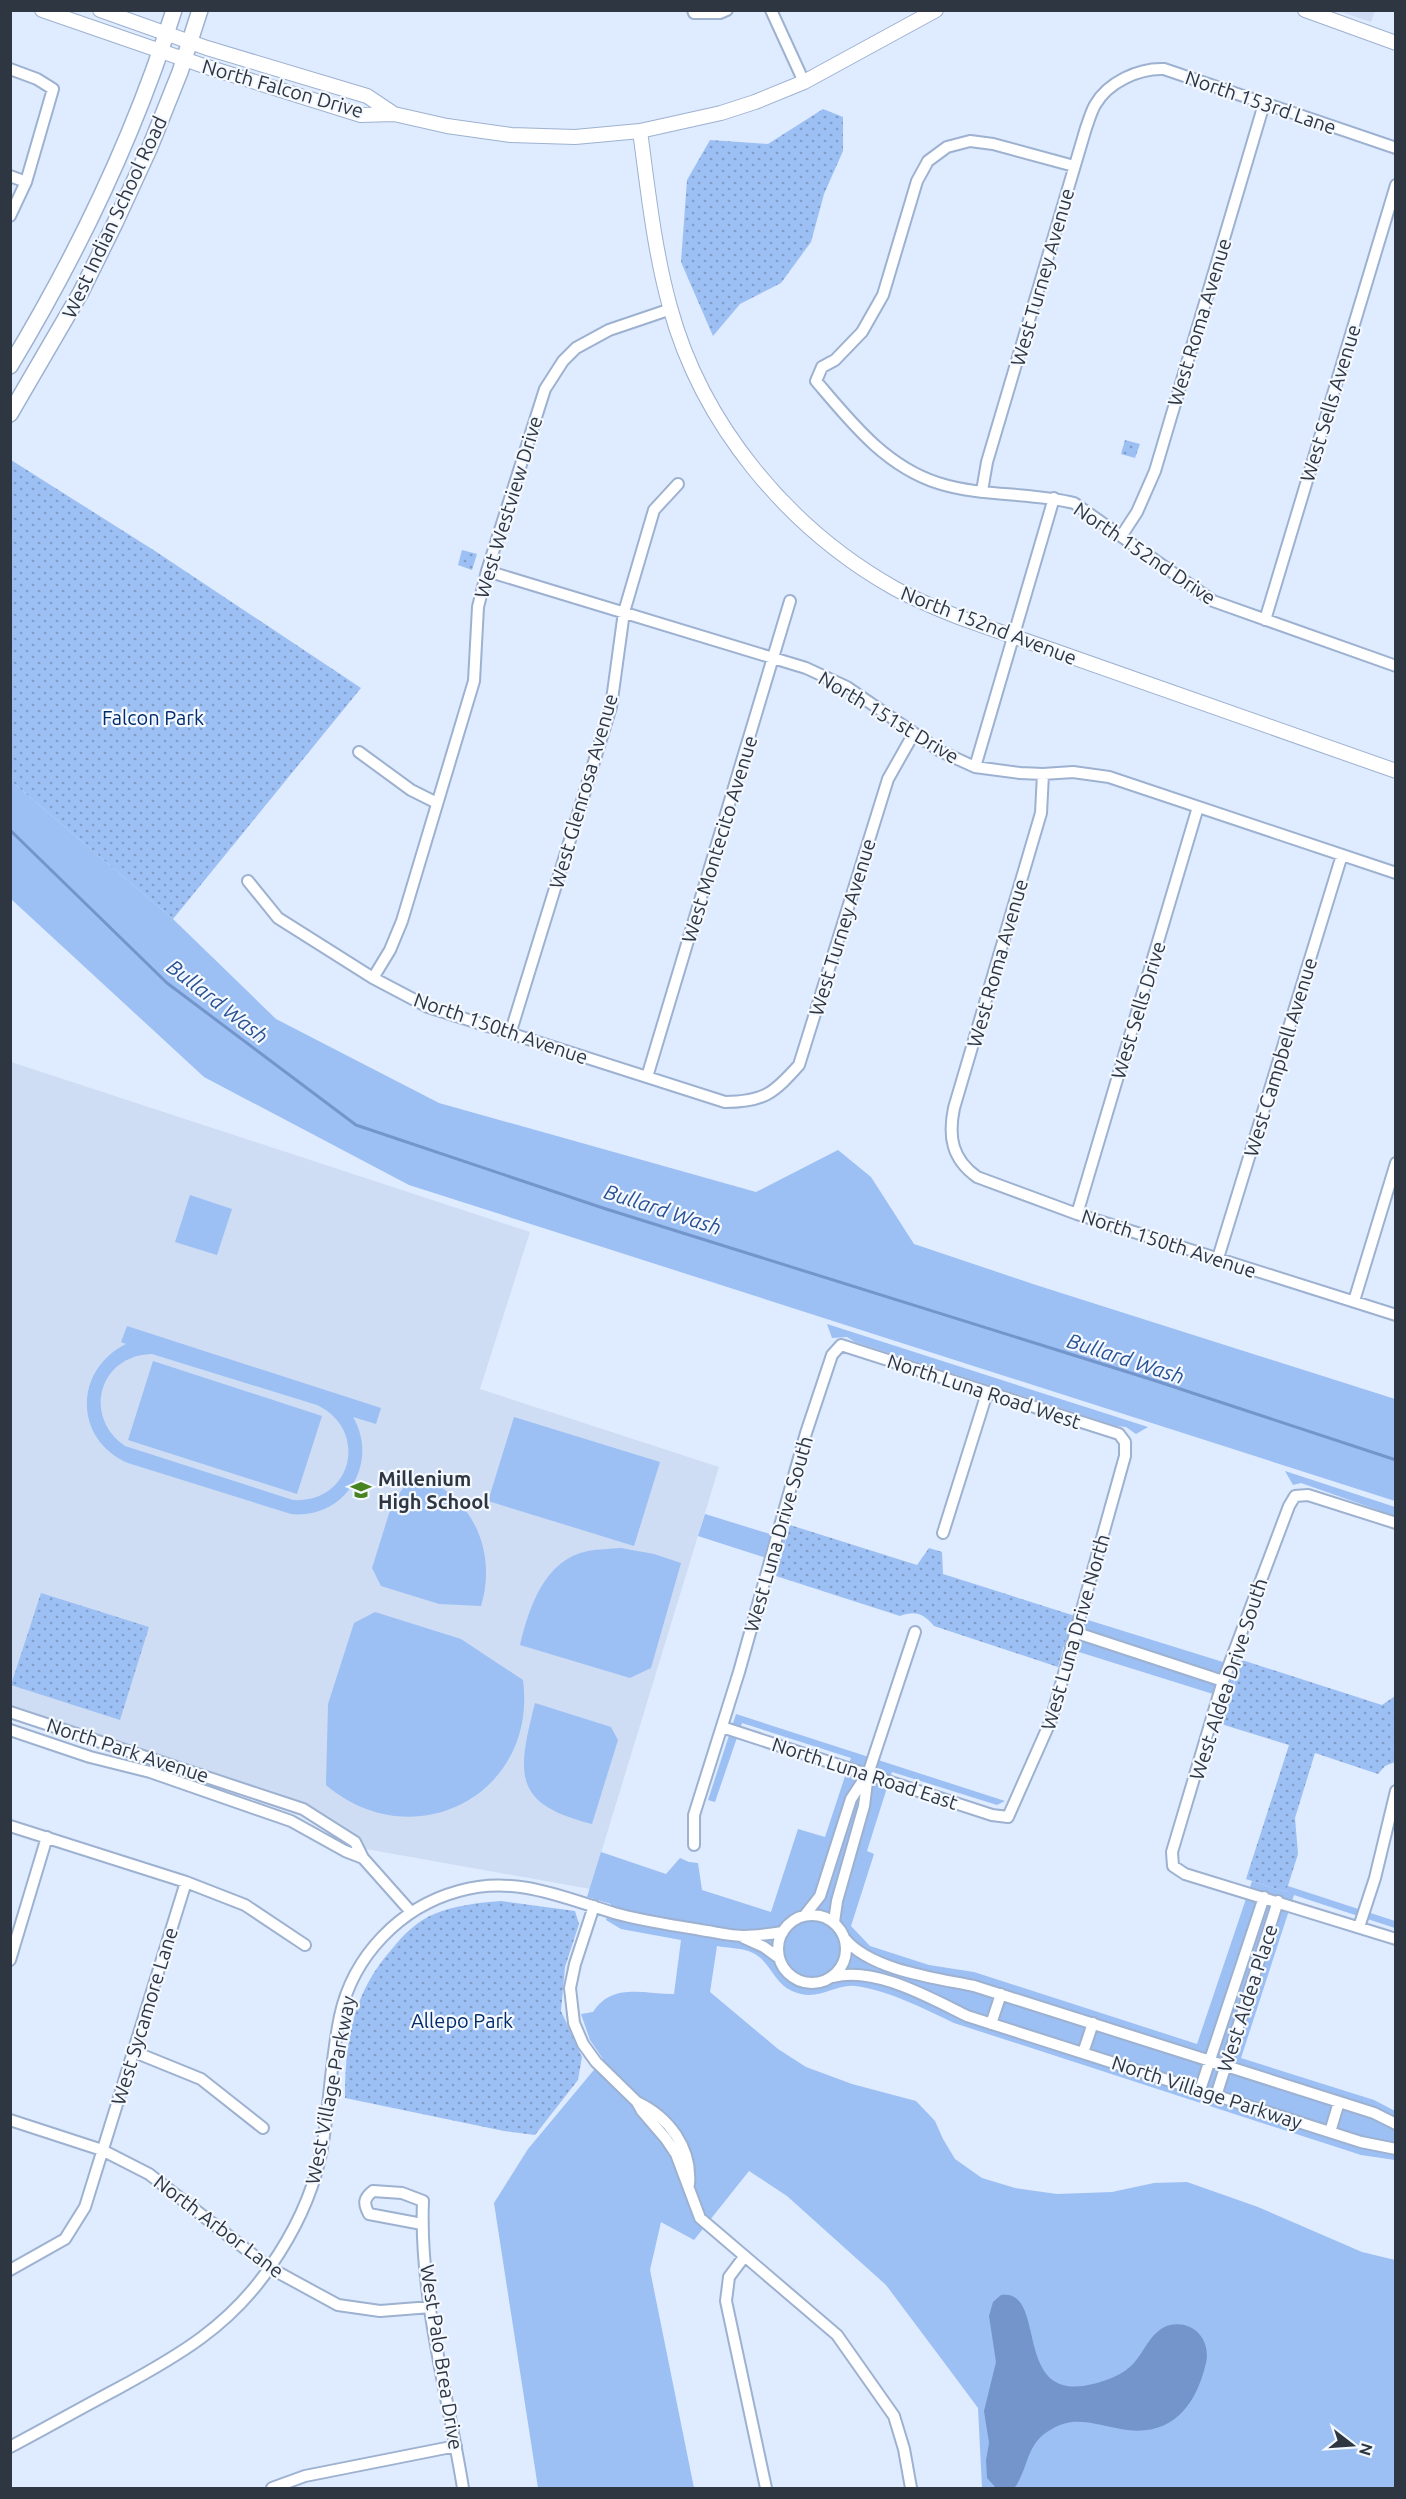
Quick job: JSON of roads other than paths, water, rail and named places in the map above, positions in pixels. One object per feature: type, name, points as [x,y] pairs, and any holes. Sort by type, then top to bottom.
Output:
[{"type":"main road","name":"West Indian School Road","points":[[10,414],[43,361],[85,283],[150,147],[172,55],[179,38],[174,10]]},
{"type":"main road","name":"West Indian School Road","points":[[10,366],[46,302],[179,38],[200,10]]},
{"type":"street","name":"North Falcon Drive","points":[[42,10],[78,16],[172,55],[361,114],[394,114],[447,126],[511,135],[575,137],[640,131],[721,113],[755,102],[804,82],[936,10]]},
{"type":"street","name":"North Falcon Drive","points":[[100,10],[179,38],[367,96],[394,114]]},
{"type":"street","points":[[694,12],[720,13],[727,10]]},
{"type":"street","points":[[771,10],[804,82]]},
{"type":"street","points":[[1305,10],[1395,43]]},
{"type":"street","name":"North 153rd Lane","points":[[1126,77],[1149,68],[1164,69],[1395,148]]},
{"type":"street","points":[[10,69],[37,79],[53,89],[26,182],[10,216]]},
{"type":"street","name":"West Turney Avenue","points":[[982,491],[987,462],[1074,166],[1095,104],[1126,77]]},
{"type":"street","name":"West Roma Avenue","points":[[1122,535],[1137,512],[1155,471],[1264,104]]},
{"type":"street","name":"North 152nd Avenue","points":[[640,131],[656,247],[670,309],[691,366],[732,440],[783,502],[835,548],[896,589],[961,618],[1395,771]]},
{"type":"street","name":"North 152nd Drive","points":[[1074,166],[993,144],[970,141],[947,147],[928,162],[917,181],[883,295],[862,332],[835,360],[822,368],[816,381],[880,451],[906,470],[938,483],[982,491],[1054,498],[1074,503],[1213,601],[1395,666]]},
{"type":"street","points":[[10,176],[26,182]]},
{"type":"street","name":"West Sells Avenue","points":[[1265,620],[1395,185]]},
{"type":"street","name":"West Westview Drive","points":[[373,978],[396,937],[474,681],[478,607],[539,404],[553,375],[576,348],[596,336],[670,309]]},
{"type":"street","name":"West Glenrosa Avenue","points":[[510,1034],[611,707],[624,612],[654,510],[678,484]]},
{"type":"street","points":[[975,767],[1054,498]]},
{"type":"street","name":"North 151st Drive","points":[[487,571],[806,668],[847,687],[940,751],[975,767],[1043,774],[1073,772],[1109,777],[1395,873]]},
{"type":"street","name":"West Montecito Avenue","points":[[647,1077],[790,601]]},
{"type":"street","name":"West Turney Avenue","points":[[750,1102],[778,1089],[800,1065],[888,779],[914,733]]},
{"type":"street","points":[[359,752],[411,790],[437,803]]},
{"type":"street","name":"West Roma Avenue","points":[[954,1152],[950,1138],[951,1123],[1041,813],[1043,774]]},
{"type":"street","name":"West Sells Drive","points":[[1077,1214],[1198,807]]},
{"type":"street","name":"West Campbell Avenue","points":[[1218,1258],[1342,855]]},
{"type":"street","name":"North 150th Avenue","points":[[248,881],[278,918],[373,978],[428,1006],[725,1102],[750,1102]]},
{"type":"street","name":"North 150th Avenue","points":[[954,1152],[966,1169],[977,1177],[1077,1214],[1395,1315]]},
{"type":"street","points":[[1354,1301],[1395,1163]]},
{"type":"street","name":"North Luna Road West","points":[[841,1345],[1119,1434],[1125,1442]]},
{"type":"street","name":"West Luna Drive South","points":[[694,1845],[694,1815],[722,1727],[806,1433],[832,1355],[841,1345]]},
{"type":"street","points":[[943,1533],[987,1393]]},
{"type":"street","name":"West Luna Drive North","points":[[1008,1817],[1052,1719],[1125,1456],[1125,1442]]},
{"type":"street","name":"West Aldea Drive South","points":[[1264,1897],[1185,1874],[1173,1866],[1172,1852],[1223,1681],[1284,1518],[1295,1496],[1308,1495],[1395,1523]]},
{"type":"street","points":[[834,1922],[837,1901],[864,1806],[868,1774],[915,1632]]},
{"type":"street","points":[[1077,1633],[1223,1681]]},
{"type":"street","name":"North Park Avenue","points":[[10,1712],[246,1789],[315,1815],[355,1842],[363,1858],[411,1912]]},
{"type":"street","name":"North Luna Road East","points":[[722,1727],[992,1815],[1008,1817]]},
{"type":"street","name":"North Park Avenue","points":[[10,1730],[90,1757],[150,1772],[291,1821],[345,1851],[363,1858]]},
{"type":"street","points":[[805,1915],[825,1917],[834,1922],[845,1939],[845,1960],[832,1977],[812,1984],[791,1977],[779,1959],[779,1940],[788,1924],[805,1915],[820,1896],[851,1799],[868,1774]]},
{"type":"street","points":[[240,1804],[246,1789]]},
{"type":"street","points":[[1359,1928],[1375,1878],[1395,1791]]},
{"type":"street","points":[[10,1826],[186,1882],[245,1905],[305,1945]]},
{"type":"street","points":[[10,1960],[47,1838]]},
{"type":"street","name":"West Sycamore Lane","points":[[10,2270],[65,2239],[85,2207],[186,1882]]},
{"type":"street","name":"West Village Parkway","points":[[10,2447],[190,2348],[238,2308],[270,2268],[298,2221],[316,2172],[323,2138],[337,2031],[352,1981],[382,1937],[411,1912],[450,1894],[470,1888],[499,1884],[531,1887],[640,1920],[741,1936],[783,1932]]},
{"type":"street","points":[[1264,1897],[1395,1939]]},
{"type":"street","name":"West Aldea Place","points":[[1200,2090],[1264,1897]]},
{"type":"street","name":"West Aldea Place","points":[[1216,2096],[1278,1901]]},
{"type":"street","points":[[594,1906],[572,1977],[570,1999],[578,2033],[589,2053],[637,2102],[650,2108],[686,2154],[690,2171],[688,2187],[693,2205],[700,2218],[837,2335],[894,2416],[904,2449],[911,2488]]},
{"type":"street","name":"West Village Parkway","points":[[741,1936],[764,1947],[779,1959]]},
{"type":"street","name":"North Village Parkway","points":[[845,1939],[854,1949],[870,1959],[1001,1994],[1374,2113],[1395,2124]]},
{"type":"street","name":"North Village Parkway","points":[[832,1977],[846,1973],[860,1974],[918,1992],[968,2016],[991,2024],[1361,2142],[1395,2149]]},
{"type":"street","points":[[991,2024],[1001,1994]]},
{"type":"street","points":[[1083,2053],[1093,2023]]},
{"type":"street","points":[[132,2051],[201,2079],[262,2128]]},
{"type":"street","points":[[1330,2132],[1339,2102]]},
{"type":"street","name":"North Arbor Lane","points":[[10,2120],[102,2150],[149,2174],[270,2268],[338,2305],[380,2311],[431,2307]]},
{"type":"street","name":"West Palo Brea Drive","points":[[422,2224],[369,2214],[364,2205],[366,2197],[374,2191],[402,2193],[423,2201],[422,2224],[431,2307],[463,2488]]},
{"type":"street","points":[[744,2257],[729,2277],[726,2301],[766,2488]]},
{"type":"street","points":[[272,2488],[305,2476],[456,2446]]},
{"type":"waterway","name":"Bullard Wash","points":[[10,830],[167,983],[356,1125],[606,1209],[1153,1380],[1396,1460]]},
{"type":"place","name":"Millenium High School","points":[[361,1490]]},
{"type":"park label","name":"Falcon Park","points":[[153,717]]},
{"type":"park label","name":"Allepo Park","points":[[462,2020]]}]
